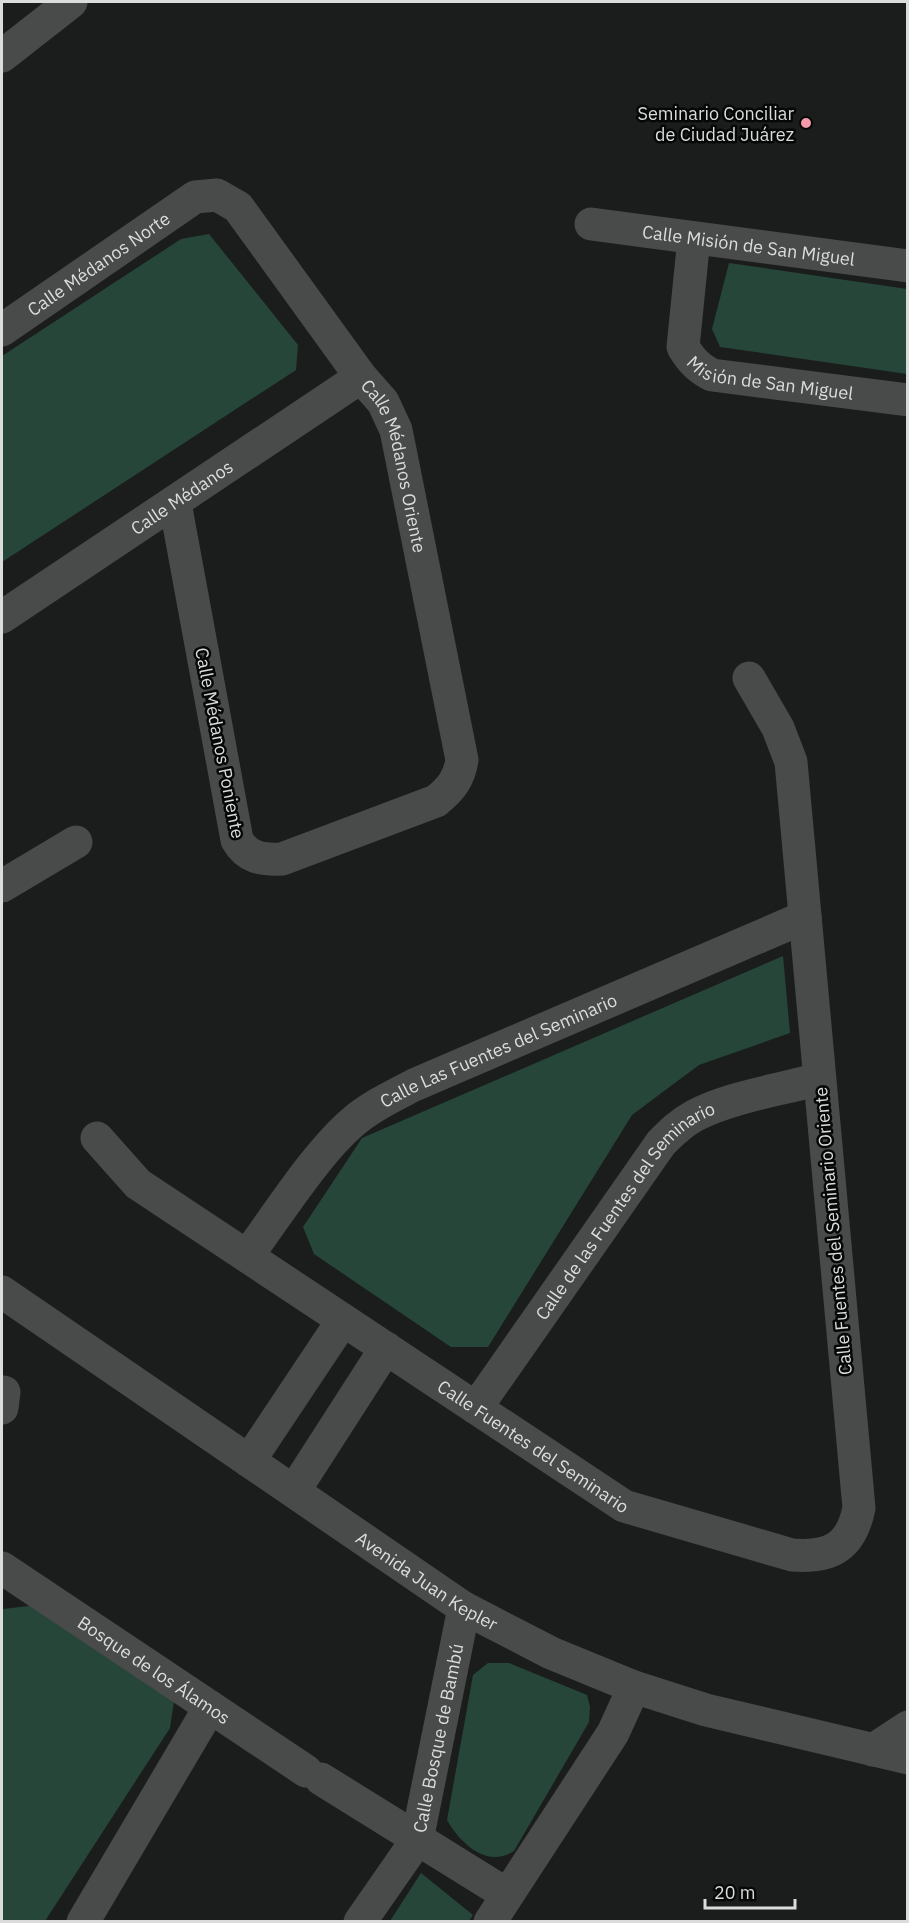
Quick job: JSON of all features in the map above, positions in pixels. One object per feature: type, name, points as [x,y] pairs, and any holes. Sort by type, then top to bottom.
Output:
[{"type":"street","points":[[2,56],[71,2]]},
{"type":"street","name":"Calle Médanos Oriente","points":[[195,197],[217,195],[238,207],[361,377],[383,402],[396,430],[462,760],[460,774],[454,784],[435,801]]},
{"type":"street","name":"Calle Médanos Norte","points":[[2,330],[195,197]]},
{"type":"street","name":"Calle Misión de San Miguel","points":[[591,224],[908,266]]},
{"type":"street","name":"Misión de San Miguel","points":[[694,238],[683,347],[692,362],[702,370],[712,375],[908,400]]},
{"type":"street","name":"Calle Médanos","points":[[2,617],[361,377]]},
{"type":"street","name":"Calle Médanos Poniente","points":[[175,503],[237,840],[242,849],[257,858],[282,859],[435,801]]},
{"type":"street","name":"Calle Fuentes del Seminario Oriente","points":[[749,678],[778,728],[791,762],[859,1508],[854,1529],[846,1541]]},
{"type":"street","points":[[2,886],[76,842]]},
{"type":"street","name":"Calle Las Fuentes del Seminario","points":[[246,1256],[329,1148],[353,1122],[377,1104],[414,1085],[805,917]]},
{"type":"street","name":"Calle de las Fuentes del Seminario","points":[[476,1408],[661,1143],[676,1128],[693,1116],[716,1107],[819,1079]]},
{"type":"street","name":"Calle Fuentes del Seminario","points":[[97,1138],[138,1184],[624,1506],[792,1555],[813,1557],[831,1551],[846,1541]]},
{"type":"street","name":"Avenida Juan Kepler","points":[[2,1292],[464,1608],[551,1653],[634,1687],[706,1710],[908,1758]]},
{"type":"street","points":[[249,1461],[343,1320]]},
{"type":"street","points":[[294,1491],[386,1348]]},
{"type":"street","name":"Bosque de los Álamos","points":[[2,1568],[210,1707],[417,1840],[498,1908]]},
{"type":"street","name":"Calle Bosque de Bambú","points":[[360,1922],[417,1840],[464,1608]]},
{"type":"street","points":[[498,1908],[613,1733],[634,1687]]},
{"type":"street","points":[[83,1922],[210,1707]]},
{"type":"street","points":[[873,1750],[908,1727]]},
{"type":"green space","points":[[209,234],[298,345],[296,370],[2,562],[2,356],[181,239]]},
{"type":"green space","points":[[729,263],[907,289],[907,374],[720,347],[712,329]]},
{"type":"green space","points":[[783,956],[790,1033],[699,1065],[632,1115],[488,1347],[451,1347],[314,1254],[303,1227],[362,1138]]},
{"type":"green space","points":[[37,1605],[174,1701],[170,1728],[45,1921],[2,1922],[2,1617],[3,1609]]},
{"type":"green space","points":[[488,1663],[509,1663],[587,1695],[590,1707],[589,1722],[514,1851],[504,1856],[494,1857],[475,1851],[467,1845],[447,1820],[473,1675]]},
{"type":"green space","points":[[421,1873],[473,1915],[469,1921],[390,1921]]},
{"type":"place","name":"Seminario Conciliar de Ciudad Juárez","points":[[806,123]]}]
